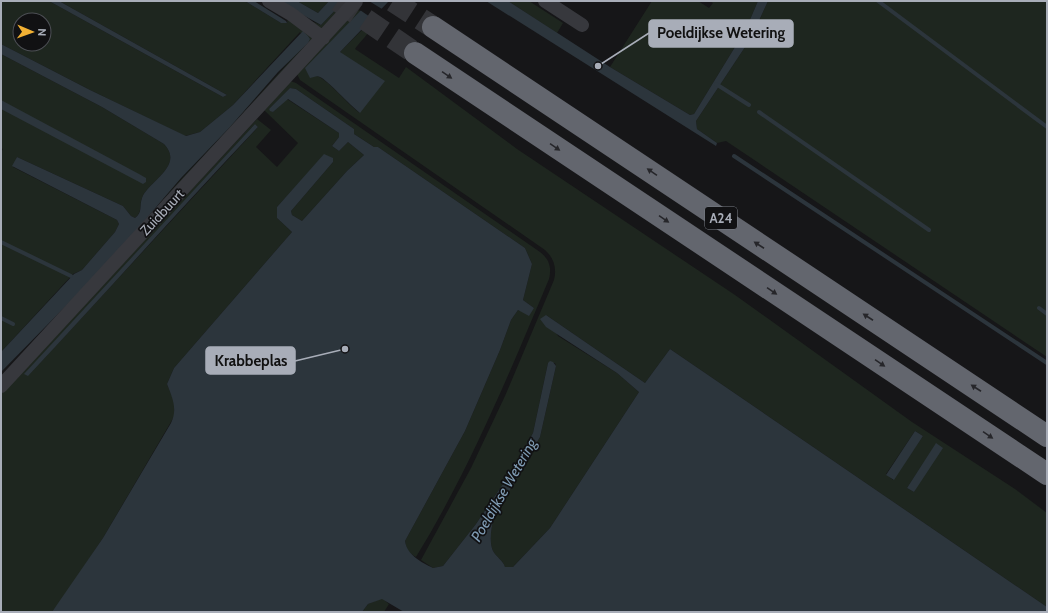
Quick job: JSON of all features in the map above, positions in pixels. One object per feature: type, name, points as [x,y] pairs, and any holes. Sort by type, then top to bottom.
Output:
[{"type":"highway","name":"A24","points":[[433,27],[1047,436]]},
{"type":"highway","name":"A24","points":[[415,53],[1047,474]]},
{"type":"highway","points":[[1009,410],[1047,432]]},
{"type":"street","points":[[269,1],[291,14],[322,38]]},
{"type":"street","name":"Zuidbuurt","points":[[1,386],[356,1]]},
{"type":"street","points":[[545,1],[582,26]]},
{"type":"shaded area","points":[[1,1],[49,1],[223,97],[227,95],[59,1],[245,1],[281,23],[287,23],[288,17],[313,38],[157,207],[308,43],[300,32],[233,105],[200,132],[185,136],[90,90],[16,52],[52,52],[52,12],[12,12],[12,50],[1,44]]},
{"type":"shaded area","points":[[297,1],[329,1],[318,13]]},
{"type":"shaded area","points":[[344,1],[351,1],[321,29],[311,21],[321,25]]},
{"type":"shaded area","points":[[508,1],[529,1],[563,23],[557,33]]},
{"type":"shaded area","points":[[652,1],[698,1],[709,8],[713,3],[710,1],[758,1],[746,29],[694,114],[690,115],[610,67]]},
{"type":"shaded area","points":[[768,1],[1047,1],[1047,357],[726,141],[717,143],[697,129],[696,121],[751,38]]},
{"type":"shaded area","points":[[357,10],[361,11],[316,76],[326,81],[360,113],[340,52],[368,24],[371,19],[371,27],[367,35],[355,49],[399,78],[406,67],[517,149],[735,295],[912,422],[1015,489],[1047,513],[1047,607],[670,349],[645,383],[546,315],[558,336],[617,373],[639,392],[550,528],[513,567],[505,567],[503,562],[493,551],[491,539],[492,526],[494,518],[540,437],[556,366],[555,363],[548,363],[533,433],[509,475],[476,524],[443,566],[433,568],[421,560],[471,468],[505,396],[554,280],[554,264],[551,256],[545,250],[300,80],[297,74]],"holes":[[[915,431],[923,436],[893,480],[886,474]],[[936,444],[914,492],[907,488]]]},
{"type":"shaded area","points":[[1,54],[102,107],[164,144],[169,152],[170,159],[168,166],[163,173],[151,185],[142,198],[139,213],[135,218],[131,216],[123,206],[17,157],[13,167],[117,220],[119,224],[115,232],[82,270],[73,274],[1,352],[1,152],[3,149],[1,148]]},
{"type":"shaded area","points":[[290,81],[296,83],[540,252],[548,260],[550,267],[549,279],[488,421],[454,490],[416,557],[411,554],[405,541],[465,431],[500,350],[511,320],[518,310],[520,311],[534,308],[523,300],[532,264],[525,248],[378,147],[374,147],[354,134],[354,129],[296,89],[290,88],[269,109],[273,112],[287,99],[339,133],[339,137],[332,146],[339,151],[348,142],[364,155],[347,171],[302,221],[292,215],[291,211],[333,162],[332,158],[324,155],[277,207],[277,218],[292,232],[174,368],[167,384],[174,401],[175,415],[103,538],[59,604],[52,612],[1,612],[1,394],[257,119],[271,130],[256,147],[277,167],[298,143],[264,110]],"holes":[[[255,124],[258,127],[28,376]]]},
{"type":"shaded area","points":[[382,598],[389,604],[384,612],[362,612],[368,604]]},
{"type":"water","points":[[49,1],[59,1],[227,95],[223,97]]},
{"type":"water","points":[[245,1],[254,1],[287,23],[281,23]]},
{"type":"water","points":[[278,1],[297,1],[318,13],[329,1],[344,1],[321,25]]},
{"type":"water","points":[[370,1],[389,1],[340,52],[385,81],[360,113],[323,79],[318,76],[310,78],[305,68]]},
{"type":"water","points":[[486,1],[508,1],[610,67],[690,115],[694,114],[746,29],[758,1],[768,1],[751,38],[696,121],[697,129],[717,143],[716,146]]},
{"type":"water","points":[[303,31],[308,36],[310,39],[308,43],[278,72],[230,127],[181,178],[109,262],[1,372],[1,352],[74,274],[82,270],[115,232],[119,224],[117,220],[12,166],[17,157],[123,206],[131,216],[135,218],[140,211],[142,198],[151,185],[163,173],[168,166],[170,159],[169,152],[164,144],[102,107],[1,54],[1,44],[12,50],[12,52],[16,52],[90,90],[186,136],[200,132],[233,105]]},
{"type":"water","points":[[290,88],[296,89],[354,129],[354,134],[374,147],[378,147],[525,248],[532,264],[523,300],[534,308],[529,316],[518,310],[511,320],[500,350],[465,431],[405,541],[406,546],[419,561],[433,568],[443,566],[476,524],[509,475],[533,433],[548,363],[550,361],[556,366],[540,437],[494,518],[492,526],[491,539],[493,551],[503,562],[505,567],[513,567],[550,528],[639,392],[617,373],[546,327],[540,319],[546,315],[645,383],[670,349],[1047,607],[1047,612],[404,612],[382,599],[368,604],[362,612],[52,612],[103,538],[171,423],[174,408],[167,384],[174,368],[292,232],[277,218],[277,207],[324,154],[333,158],[333,162],[291,211],[292,215],[302,221],[347,171],[364,155],[348,142],[339,151],[332,146],[339,137],[339,133],[288,99],[273,112],[270,111],[269,109]]},
{"type":"water","points":[[1,100],[139,174],[146,178],[146,182],[143,184],[1,109]]},
{"type":"water","points":[[255,124],[258,127],[57,345],[28,376],[24,374]]},
{"type":"water","points":[[915,431],[923,436],[894,480],[886,475]]},
{"type":"water","points":[[936,443],[943,448],[914,492],[907,488]]},
{"type":"pier","points":[[369,1],[382,9],[373,19],[360,10]]},
{"type":"waterway","points":[[878,1],[1047,127]]},
{"type":"waterway","points":[[716,84],[749,105]]},
{"type":"waterway","points":[[759,112],[929,230]]},
{"type":"waterway","points":[[734,156],[1047,363]]},
{"type":"waterway","points":[[1,242],[71,276]]},
{"type":"waterway","points":[[1039,308],[1047,314]]},
{"type":"waterway","points":[[1,318],[13,324]]},
{"type":"tunnel","points":[[338,1],[415,53]]},
{"type":"tunnel","points":[[393,1],[433,27]]},
{"type":"place","name":"Poeldijkse Wetering","points":[[598,66]]},
{"type":"place","name":"Krabbeplas","points":[[345,349]]}]
